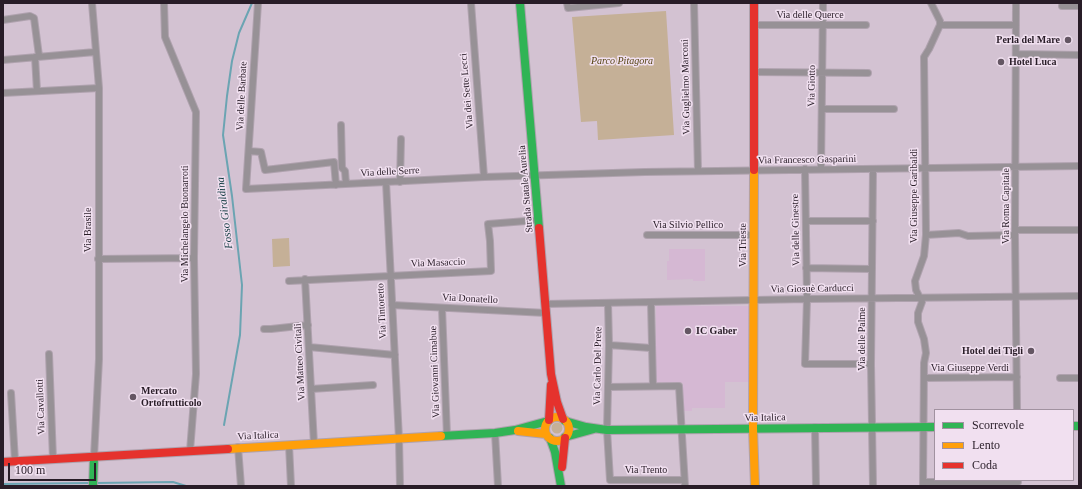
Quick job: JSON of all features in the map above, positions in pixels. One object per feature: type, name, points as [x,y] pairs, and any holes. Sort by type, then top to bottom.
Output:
[{"type":"main road","name":"Strada Statale Aurelia","points":[[520,3],[551,374],[557,402],[564,420]]},
{"type":"main road","name":"Via Trieste","points":[[754,3],[753,428],[755,486]]},
{"type":"main road","name":"Strada Statale Aurelia","points":[[548,420],[551,374]]},
{"type":"main road","points":[[553,417],[558,417],[564,420],[569,427],[562,451],[561,485],[555,452],[545,427],[548,420],[553,417]]},
{"type":"main road","name":"Via Italica","points":[[3,462],[496,433],[515,430],[548,420]]},
{"type":"main road","name":"Via Italica","points":[[564,420],[579,426],[607,430],[934,427]]},
{"type":"main road","name":"Via Italica","points":[[565,438],[595,429]]},
{"type":"main road","name":"Via Italica","points":[[515,430],[548,436]]},
{"type":"main road","points":[[548,436],[557,441],[565,438]]},
{"type":"main road","points":[[93,482],[94,457]]},
{"type":"street","name":"Via Brasile","points":[[92,3],[98,88],[99,359],[94,457]]},
{"type":"street","name":"Via Michelangelo Buonarroti","points":[[164,3],[165,37],[196,112],[194,258],[196,374],[190,451]]},
{"type":"street","name":"Via delle Barbate","points":[[246,189],[258,3]]},
{"type":"street","name":"Via dei Sette Lecci","points":[[470,3],[484,177]]},
{"type":"street","points":[[567,6],[619,3]]},
{"type":"street","name":"Via Guglielmo Marconi","points":[[694,3],[698,171]]},
{"type":"street","name":"Via Giotto","points":[[821,169],[823,3]]},
{"type":"street","points":[[931,3],[940,20],[940,25],[1016,25]]},
{"type":"street","name":"Via Roma Capitale","points":[[1016,3],[1017,409]]},
{"type":"street","points":[[1062,6],[1079,6]]},
{"type":"street","points":[[3,20],[30,16],[34,18],[37,57],[37,91]]},
{"type":"street","name":"Via delle Querce","points":[[754,25],[866,25]]},
{"type":"street","name":"Via Giuseppe Garibaldi","points":[[923,484],[924,364],[926,353],[924,339],[918,322],[918,313],[922,302],[916,290],[915,281],[924,256],[926,235],[924,168],[924,57],[940,25]]},
{"type":"street","points":[[3,60],[95,52]]},
{"type":"street","points":[[1016,54],[1079,55]]},
{"type":"street","points":[[754,72],[868,73]]},
{"type":"street","points":[[3,93],[98,88]]},
{"type":"street","points":[[822,109],[894,109]]},
{"type":"street","points":[[341,125],[342,168],[345,171],[346,184]]},
{"type":"street","points":[[400,182],[401,139]]},
{"type":"street","points":[[249,151],[261,152],[265,170],[334,162],[336,185]]},
{"type":"street","name":"Via Francesco Gasparini","points":[[534,175],[805,169],[1079,166]]},
{"type":"street","name":"Via delle Ginestre","points":[[805,169],[805,364],[872,364]]},
{"type":"street","name":"Via delle Palme","points":[[873,169],[873,486]]},
{"type":"street","name":"Via delle Serre","points":[[246,189],[534,175]]},
{"type":"street","name":"Via Tintoretto","points":[[386,182],[400,486]]},
{"type":"street","name":"Via Masaccio","points":[[289,280],[491,271],[488,224],[539,220]]},
{"type":"street","points":[[806,221],[873,220]]},
{"type":"street","points":[[926,235],[959,233],[968,236],[1079,230]]},
{"type":"street","name":"Via Silvio Pellico","points":[[647,235],[753,235]]},
{"type":"street","points":[[98,259],[194,258]]},
{"type":"street","points":[[806,268],[872,269]]},
{"type":"street","name":"Via Matteo Civitali","points":[[305,280],[314,444]]},
{"type":"street","name":"Via Giosuè Carducci","points":[[546,304],[711,300],[753,301],[1079,296]]},
{"type":"street","points":[[652,302],[653,386]]},
{"type":"street","name":"Via Carlo Del Prete","points":[[607,430],[610,346],[608,303]]},
{"type":"street","name":"Via Donatello","points":[[392,305],[546,313]]},
{"type":"street","name":"Via Giovanni Cimabue","points":[[442,308],[447,436]]},
{"type":"street","points":[[264,329],[308,325]]},
{"type":"street","points":[[610,346],[652,348]]},
{"type":"street","points":[[309,347],[395,355]]},
{"type":"street","name":"Via Cavallotti","points":[[49,354],[53,459]]},
{"type":"street","name":"Via Giuseppe Verdi","points":[[924,378],[1017,377]]},
{"type":"street","points":[[1060,378],[1079,378]]},
{"type":"street","points":[[311,389],[373,385]]},
{"type":"street","points":[[608,387],[679,386],[685,483]]},
{"type":"street","points":[[11,393],[15,461]]},
{"type":"street","points":[[815,427],[816,486]]},
{"type":"street","name":"Via Trento","points":[[607,430],[610,480],[685,483]]},
{"type":"street","points":[[496,433],[498,486]]},
{"type":"street","points":[[289,445],[291,486]]},
{"type":"street","points":[[238,447],[241,486]]},
{"type":"street","points":[[923,484],[1018,483]]},
{"type":"shaded area","points":[[669,249],[705,249],[705,281],[693,281],[693,279],[667,280],[667,261],[669,261]]},
{"type":"shaded area","points":[[656,306],[750,306],[750,382],[725,382],[725,408],[692,408],[692,411],[683,411],[683,383],[656,383]]},
{"type":"green space","name":"Parco Pitagora","points":[[666,11],[674,135],[598,140],[597,121],[581,122],[572,17]]},
{"type":"green space","points":[[289,238],[290,266],[273,267],[272,239]]},
{"type":"green space","points":[[557,422],[561,424],[563,428],[561,432],[557,434],[553,432],[551,428],[553,424]]},
{"type":"waterway","name":"Fosso Giraldina","points":[[224,425],[240,335],[242,285],[232,196],[223,135],[232,61],[239,33],[252,3]]},
{"type":"waterway","points":[[96,483],[173,482],[186,486]]},
{"type":"waterway","points":[[3,484],[92,483]]},
{"type":"traffic: fast","points":[[520,3],[539,228]]},
{"type":"traffic: fast","points":[[441,436],[495,433],[515,430],[548,421]]},
{"type":"traffic: fast","points":[[565,421],[586,427],[607,430],[934,427]]},
{"type":"traffic: fast","points":[[1074,426],[1079,426]]},
{"type":"traffic: fast","points":[[565,437],[594,429]]},
{"type":"traffic: fast","points":[[550,438],[555,452],[561,486]]},
{"type":"traffic: fast","points":[[93,486],[94,457]]},
{"type":"traffic: slow","points":[[754,170],[753,428],[755,486]]},
{"type":"traffic: slow","points":[[557,417],[562,418],[568,424],[569,429],[568,434],[562,440],[557,441],[552,440],[546,434],[545,429],[546,424],[552,418],[557,417]]},
{"type":"traffic: slow","points":[[518,431],[546,434]]},
{"type":"traffic: slow","points":[[228,449],[441,436]]},
{"type":"traffic: jam","points":[[754,3],[754,170]]},
{"type":"traffic: jam","points":[[539,228],[551,374],[557,402],[563,419]]},
{"type":"traffic: jam","points":[[549,420],[551,385]]},
{"type":"traffic: jam","points":[[562,467],[565,438]]},
{"type":"traffic: jam","points":[[3,462],[228,449]]},
{"type":"place","name":"Perla del Mare","points":[[1068,40]]},
{"type":"place","name":"Hotel Luca","points":[[1001,62]]},
{"type":"place","name":"IC Gaber","points":[[688,331]]},
{"type":"place","name":"Hotel dei Tigli","points":[[1031,351]]},
{"type":"place","name":"Mercato Ortofrutticolo","points":[[133,397]]}]
